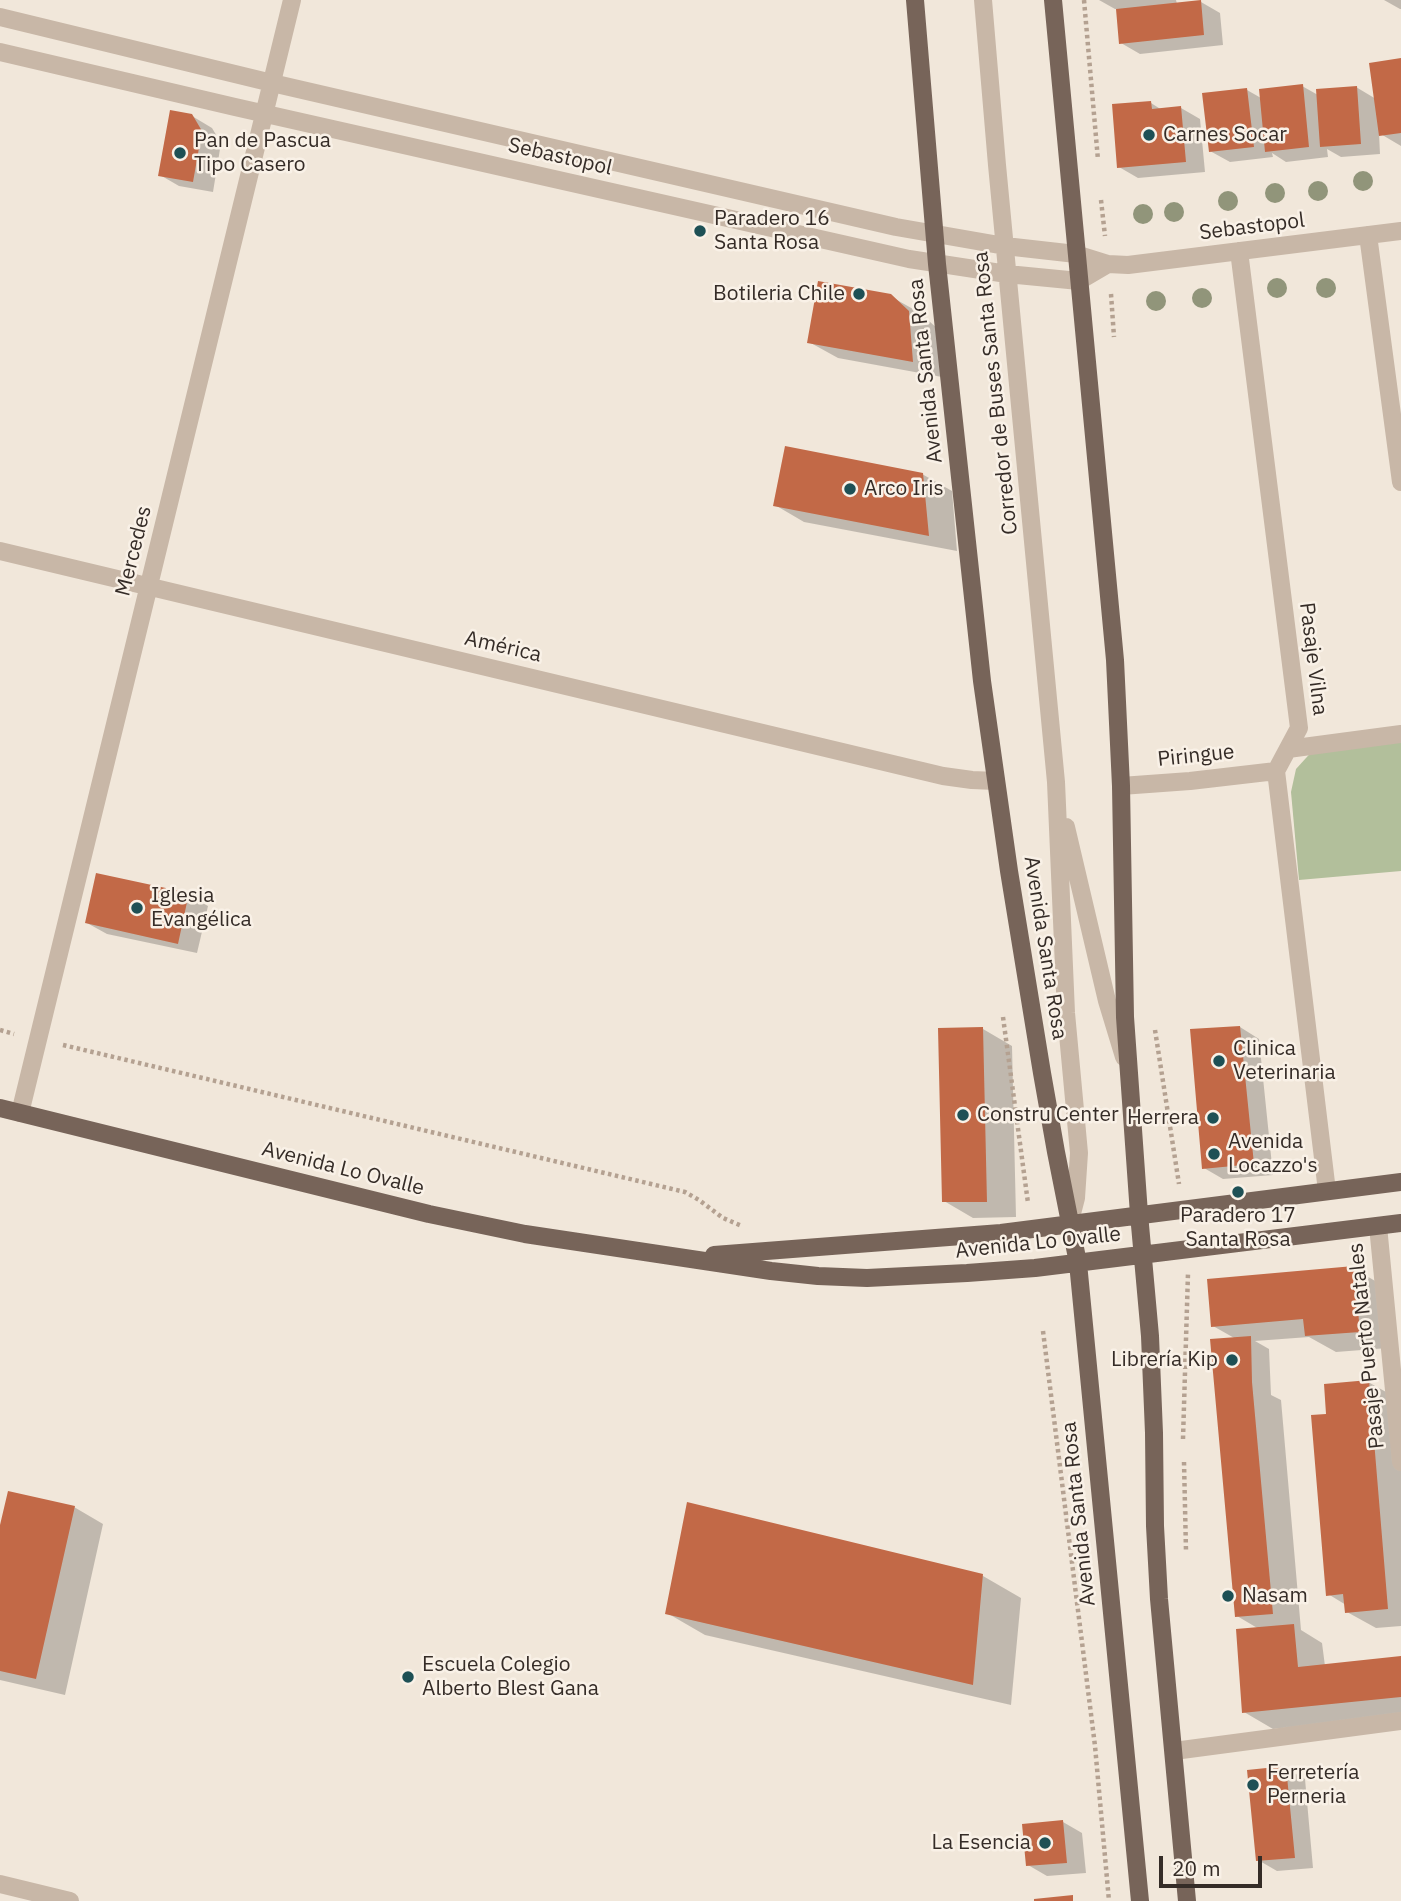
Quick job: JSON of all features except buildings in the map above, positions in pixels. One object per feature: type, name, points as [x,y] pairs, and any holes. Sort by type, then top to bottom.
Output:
[{"type":"main road","name":"Avenida Santa Rosa","points":[[915,0],[937,264],[970,573],[996,781],[1052,1135],[1078,1263],[1140,1901]]},
{"type":"main road","points":[[1053,0],[1115,660],[1121,786],[1125,1005],[1151,1350],[1159,1599],[1187,1901]]},
{"type":"main road","name":"Avenida Lo Ovalle","points":[[0,1108],[429,1214],[525,1234],[771,1271],[867,1278],[967,1273],[1078,1263],[1401,1223]]},
{"type":"main road","name":"Avenida Lo Ovalle","points":[[679,1257],[1001,1233],[1401,1182]]},
{"type":"street","name":"Mercedes","points":[[20,1113],[292,0]]},
{"type":"street","name":"Corredor de Buses Santa Rosa","points":[[983,0],[1056,782],[1066,1013],[1079,1153],[1076,1198],[1069,1225]]},
{"type":"street","name":"Sebastopol","points":[[0,17],[272,83],[896,227],[1004,246],[1076,254],[1108,264],[1128,265],[1401,231]]},
{"type":"street","name":"Sebastopol","points":[[0,52],[937,264],[1079,281],[1108,264]]},
{"type":"street","points":[[1368,235],[1401,482]]},
{"type":"street","name":"Pasaje Vilna","points":[[1238,251],[1299,729],[1276,771]]},
{"type":"street","name":"América","points":[[0,551],[943,775],[996,781]]},
{"type":"street","points":[[1287,748],[1401,734]]},
{"type":"street","points":[[1276,771],[1327,1191]]},
{"type":"street","name":"Piringue","points":[[1121,786],[1276,771]]},
{"type":"street","name":"Corredor de Buses Santa Rosa","points":[[1056,782],[1107,1001],[1129,1071]]},
{"type":"street","name":"Pasaje Puerto Natales","points":[[1378,1226],[1401,1462]]},
{"type":"street","points":[[1174,1751],[1401,1721]]},
{"type":"street","points":[[0,1884],[70,1901]]},
{"type":"path","points":[[1084,0],[1098,163]]},
{"type":"path","points":[[1100,190],[1113,323]]},
{"type":"path","points":[[0,1030],[669,1188]]},
{"type":"path","points":[[1183,1443],[1189,1249]]},
{"type":"path","points":[[1042,1331],[1095,1746],[1109,1901]]},
{"type":"path","points":[[1184,1457],[1186,1564]]},
{"type":"green space","points":[[1401,741],[1401,871],[1299,880],[1291,792],[1296,769],[1316,747]]},
{"type":"place","name":"Carnes Socar","points":[[1149,135]]},
{"type":"place","name":"Pan de Pascua Tipo Casero","points":[[180,153]]},
{"type":"place","name":"Paradero 16 Santa Rosa","points":[[700,231]]},
{"type":"place","name":"Botileria Chile","points":[[859,294]]},
{"type":"place","name":"Arco Iris","points":[[850,489]]},
{"type":"place","name":"Iglesia Evangélica","points":[[137,908]]},
{"type":"place","name":"Clinica Veterinaria","points":[[1219,1061]]},
{"type":"place","name":"Constru Center","points":[[963,1115]]},
{"type":"place","name":"Herrera","points":[[1213,1118]]},
{"type":"place","name":"Avenida Locazzo's","points":[[1214,1154]]},
{"type":"place","name":"Paradero 17 Santa Rosa","points":[[1238,1192]]},
{"type":"place","name":"Librería Kip","points":[[1232,1360]]},
{"type":"place","name":"Nasam","points":[[1228,1596]]},
{"type":"place","name":"Escuela Colegio Alberto Blest Gana","points":[[408,1677]]},
{"type":"place","name":"Ferretería Perneria","points":[[1253,1785]]},
{"type":"place","name":"La Esencia","points":[[1045,1843]]}]
